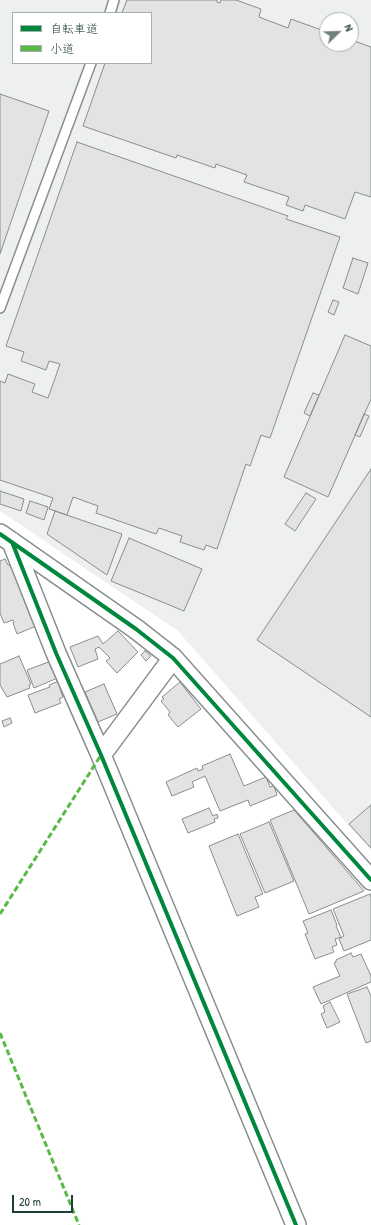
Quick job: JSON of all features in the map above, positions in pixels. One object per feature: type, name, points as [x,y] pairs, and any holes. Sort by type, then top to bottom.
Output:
[{"type":"street","points":[[6,538],[136,629],[173,658],[371,880]]},
{"type":"street","points":[[6,538],[101,755],[296,1225]]},
{"type":"street","points":[[101,755],[173,658]]},
{"type":"lane","points":[[110,12],[114,0]]},
{"type":"lane","points":[[0,308],[91,64]]},
{"type":"shaded area","points":[[0,0],[371,0],[371,851],[178,631],[0,511]]},
{"type":"building","points":[[127,0],[217,0],[217,2],[220,3],[221,0],[236,0],[261,9],[259,17],[288,28],[291,19],[319,29],[319,52],[359,52],[359,43],[371,47],[371,197],[355,192],[345,219],[305,205],[303,211],[286,205],[289,197],[244,182],[247,175],[216,164],[215,168],[177,155],[176,158],[83,126],[105,64],[152,64],[152,12],[122,12]]},
{"type":"building","points":[[0,94],[49,111],[0,254]]},
{"type":"building","points":[[77,142],[288,216],[286,219],[340,237],[270,438],[261,435],[250,466],[246,464],[217,549],[206,545],[204,550],[180,542],[182,536],[159,528],[156,534],[96,513],[98,506],[73,497],[67,515],[49,509],[53,498],[0,480],[0,381],[5,383],[8,374],[35,384],[32,392],[48,398],[60,364],[49,361],[46,370],[21,361],[24,352],[6,346]]},
{"type":"building","points":[[353,258],[368,263],[358,294],[343,288]]},
{"type":"building","points":[[333,300],[339,302],[334,315],[328,312]]},
{"type":"building","points":[[345,335],[371,346],[371,399],[328,497],[284,477]]},
{"type":"building","points":[[313,393],[319,395],[310,416],[304,413]]},
{"type":"building","points":[[364,414],[369,416],[360,437],[355,435]]},
{"type":"building","points":[[371,469],[371,717],[257,640]]},
{"type":"building","points":[[0,491],[24,499],[21,511],[0,504]]},
{"type":"building","points":[[306,493],[316,499],[295,531],[285,524]]},
{"type":"building","points":[[30,501],[48,507],[44,520],[26,513]]},
{"type":"building","points":[[55,511],[122,534],[107,575],[47,534]]},
{"type":"building","points":[[129,538],[202,569],[184,611],[111,581]]},
{"type":"building","points":[[5,559],[15,574],[31,611],[29,612],[30,616],[32,616],[36,626],[17,634],[13,620],[4,623],[0,613],[0,561]]},
{"type":"building","points":[[118,631],[138,652],[117,673],[106,661],[110,658],[99,647],[95,649],[98,659],[78,667],[70,647],[98,636],[103,644]]},
{"type":"building","points":[[145,651],[151,656],[146,661],[141,655]]},
{"type":"building","points":[[19,656],[31,684],[29,685],[30,688],[7,697],[0,685],[0,664]]},
{"type":"building","points":[[54,660],[60,677],[34,688],[27,670]]},
{"type":"building","points":[[61,680],[64,687],[60,689],[63,697],[59,699],[61,703],[35,713],[28,695],[50,687],[49,685]]},
{"type":"building","points":[[180,682],[201,709],[178,727],[168,715],[170,712],[161,701],[164,699],[162,697]]},
{"type":"building","points":[[104,684],[117,714],[98,722],[85,692]]},
{"type":"building","points":[[10,718],[12,723],[4,727],[2,721]]},
{"type":"building","points":[[230,754],[244,786],[266,777],[270,787],[274,786],[277,795],[250,806],[248,800],[220,811],[205,776],[192,782],[194,787],[172,796],[166,782],[197,768],[198,771],[203,769],[202,766]]},
{"type":"building","points":[[371,805],[371,848],[349,824]]},
{"type":"building","points":[[209,808],[213,816],[217,814],[218,818],[214,819],[215,822],[188,833],[182,819]]},
{"type":"building","points":[[294,810],[364,891],[309,914],[270,820]]},
{"type":"building","points":[[269,822],[294,881],[265,893],[240,834]]},
{"type":"building","points":[[238,834],[263,894],[255,897],[259,907],[237,916],[209,846]]},
{"type":"building","points":[[370,894],[371,940],[344,951],[339,939],[344,936],[333,909]]},
{"type":"building","points":[[331,910],[341,937],[335,939],[337,945],[332,947],[334,952],[315,959],[305,934],[308,933],[303,921]]},
{"type":"building","points":[[351,953],[353,957],[361,954],[371,976],[371,982],[321,1004],[313,987],[340,976],[334,963],[336,960]]},
{"type":"building","points":[[367,987],[371,996],[371,1041],[366,1043],[347,994]]},
{"type":"building","points":[[330,1002],[340,1022],[327,1028],[321,1014],[325,1012],[323,1006]]},
{"type":"marked path","points":[[0,914],[101,755]]},
{"type":"marked path","points":[[0,1033],[79,1225]]},
{"type":"cycle path","points":[[0,534],[136,629],[173,658],[371,880]]},
{"type":"cycle path","points":[[12,542],[56,653],[101,755],[296,1225]]}]
